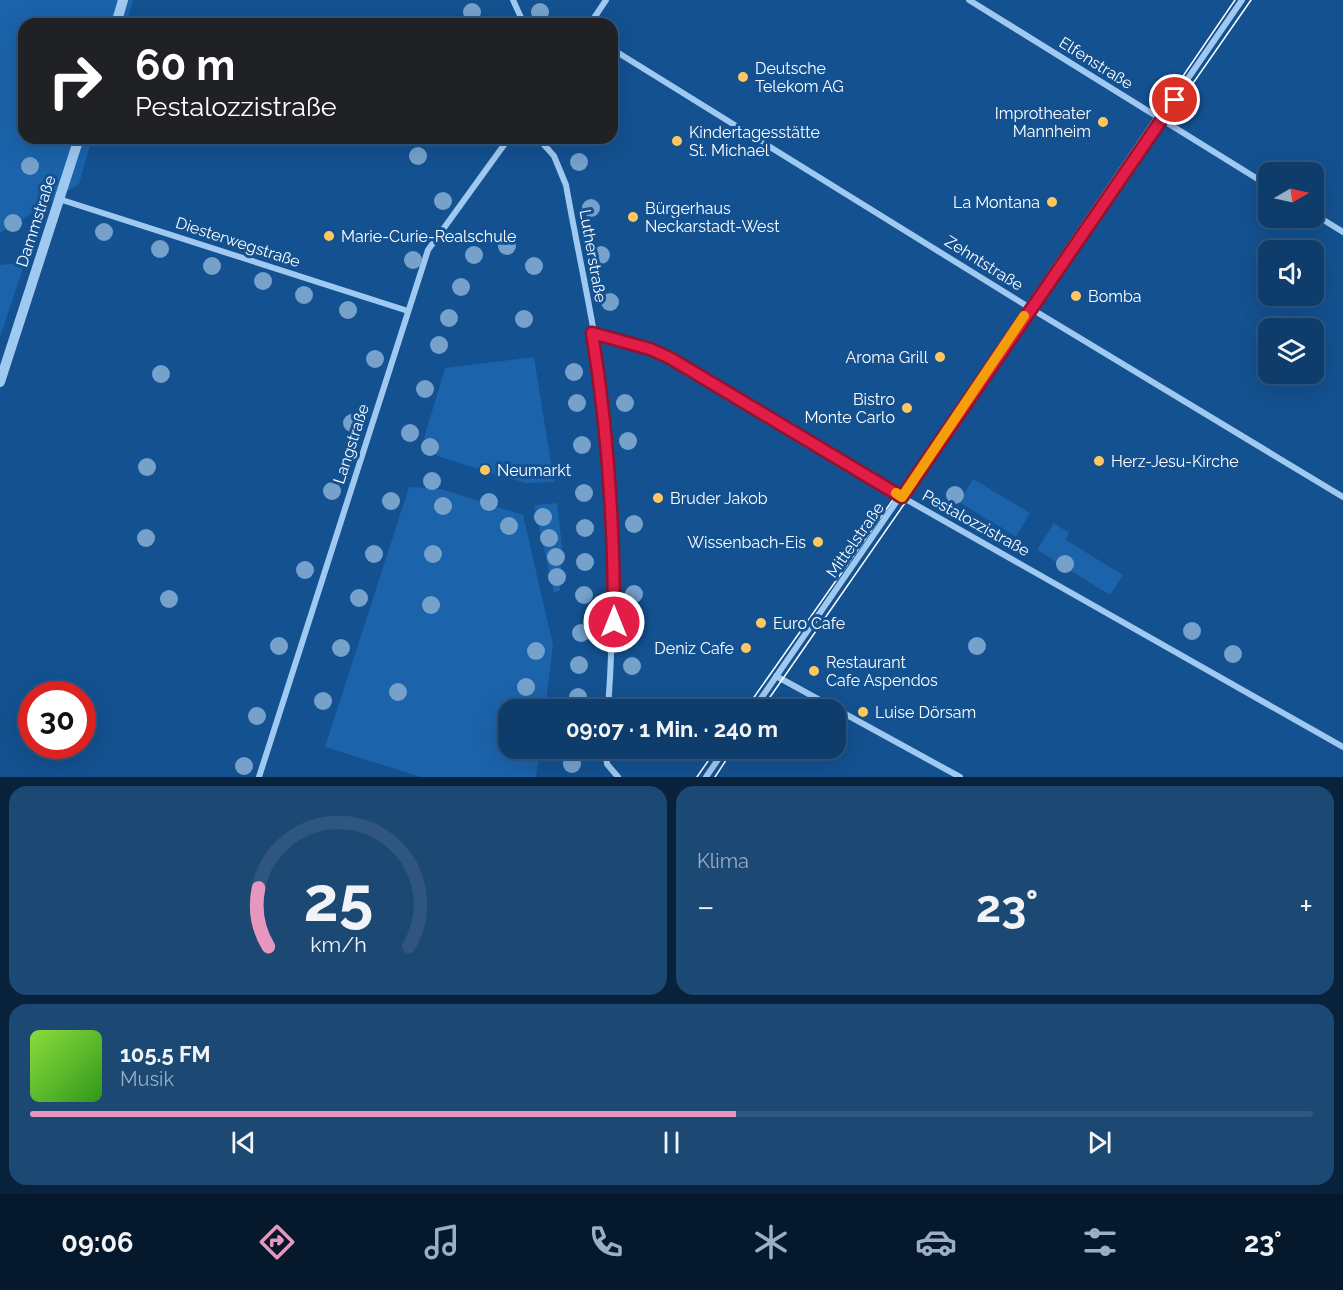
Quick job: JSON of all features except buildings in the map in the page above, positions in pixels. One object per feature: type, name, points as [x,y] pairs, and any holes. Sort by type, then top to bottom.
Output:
[{"type":"street","points":[[118,18],[123,0]]},
{"type":"street","points":[[513,0],[521,18]]},
{"type":"street","points":[[594,18],[606,0]]},
{"type":"street","name":"Elfenstraße","points":[[969,0],[1258,179]]},
{"type":"street","name":"Mittelstraße","points":[[760,699],[902,497],[1242,0]]},
{"type":"street","name":"Zehntstraße","points":[[618,53],[1030,308],[1343,497]]},
{"type":"street","name":"Dammstraße","points":[[0,382],[77,144]]},
{"type":"street","name":"Langstraße","points":[[259,777],[428,250],[504,144]]},
{"type":"street","name":"Lutherstraße","points":[[543,144],[554,156],[566,185],[605,408],[615,535],[614,622],[609,699]]},
{"type":"street","name":"Diesterwegstraße","points":[[59,199],[408,311]]},
{"type":"street","points":[[1324,220],[1343,232]]},
{"type":"street","name":"Pestalozzistraße","points":[[592,333],[650,349],[670,358],[902,497],[1343,747]]},
{"type":"street","points":[[776,676],[960,777]]},
{"type":"street","points":[[606,759],[607,764],[618,777]]},
{"type":"street","points":[[706,777],[718,759]]},
{"type":"shaded area","points":[[0,0],[133,0],[128,18],[18,18],[18,144],[90,144],[79,184],[0,233]]},
{"type":"shaded area","points":[[25,262],[0,337],[0,265]]},
{"type":"shaded area","points":[[534,357],[554,482],[525,483],[437,456],[424,438],[445,368]]},
{"type":"shaded area","points":[[973,479],[1030,513],[1016,537],[959,502]]},
{"type":"shaded area","points":[[409,487],[441,489],[523,515],[553,645],[546,699],[498,699],[498,759],[539,759],[536,777],[421,777],[325,747]]},
{"type":"shaded area","points":[[557,503],[562,546],[560,590],[554,593],[534,505]]},
{"type":"shaded area","points":[[1054,523],[1069,533],[1066,540],[1123,575],[1110,595],[1037,550]]},
{"type":"tram line","points":[[753,699],[897,494],[1235,0]]},
{"type":"tram line","points":[[769,699],[1251,0]]},
{"type":"tram line","points":[[697,777],[709,759]]},
{"type":"tram line","points":[[715,777],[727,759]]},
{"type":"slow traffic","points":[[896,493],[902,497],[1024,316]]},
{"type":"place","name":"Deutsche Telekom AG","points":[[743,77]]},
{"type":"place","name":"Improtheater Mannheim","points":[[1103,122]]},
{"type":"place","name":"Kindertagesstätte St. Michael","points":[[677,141]]},
{"type":"place","name":"La Montana","points":[[1052,202]]},
{"type":"place","name":"Bürgerhaus Neckarstadt-West","points":[[633,217]]},
{"type":"place","name":"Marie-Curie-Realschule","points":[[329,236]]},
{"type":"place","name":"Bomba","points":[[1076,296]]},
{"type":"place","name":"Aroma Grill","points":[[940,357]]},
{"type":"place","name":"Bistro Monte Carlo","points":[[907,408]]},
{"type":"place","name":"Herz-Jesu-Kirche","points":[[1099,461]]},
{"type":"place","name":"Neumarkt","points":[[485,470]]},
{"type":"place","name":"Bruder Jakob","points":[[658,498]]},
{"type":"place","name":"Wissenbach-Eis","points":[[818,542]]},
{"type":"place","name":"Euro Cafe","points":[[761,623]]},
{"type":"place","name":"Deniz Cafe","points":[[746,648]]},
{"type":"place","name":"Restaurant Cafe Aspendos","points":[[814,671]]},
{"type":"place","name":"Luise Dörsam","points":[[863,712]]},
{"type":"route","points":[[614,622],[615,535],[605,408],[592,333],[650,349],[670,358],[902,497],[1175,100]]}]
